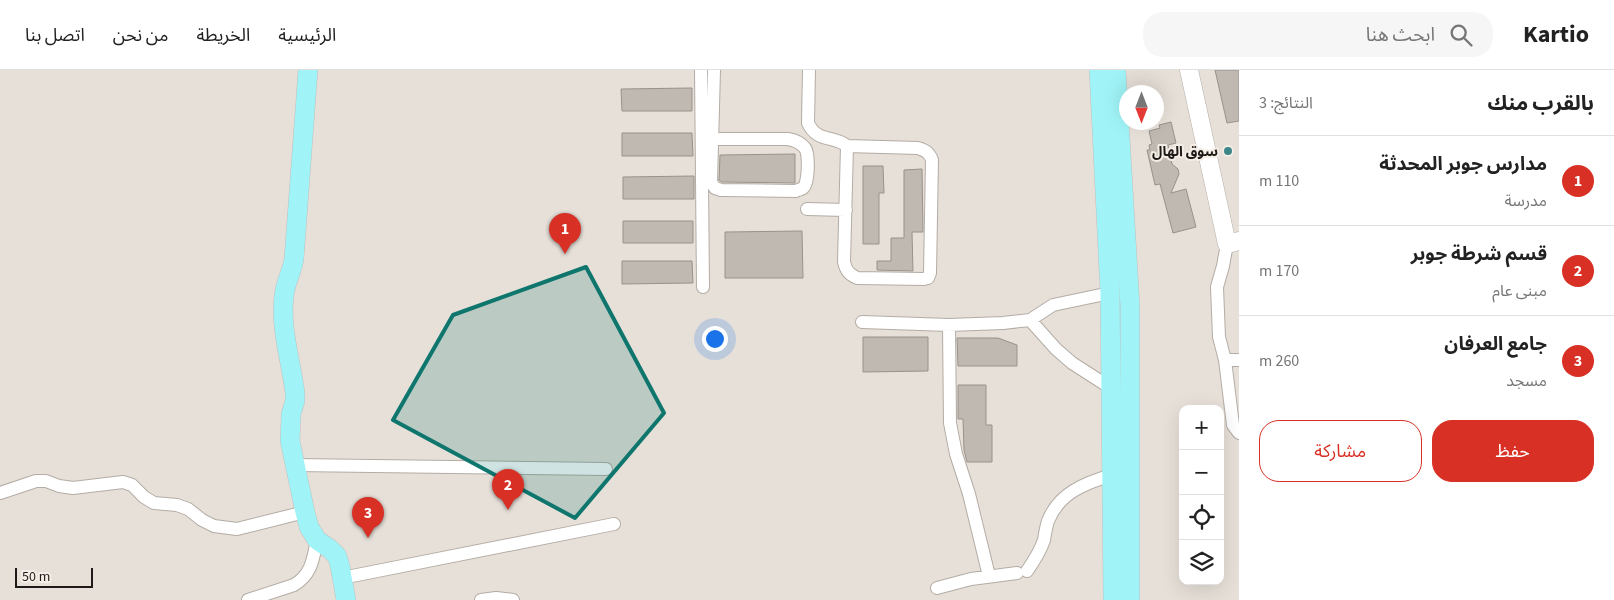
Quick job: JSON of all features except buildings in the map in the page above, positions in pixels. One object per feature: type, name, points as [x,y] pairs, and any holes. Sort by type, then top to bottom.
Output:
[{"type":"main road","points":[[308,70],[294,259],[285,288],[283,302],[285,337],[295,393],[290,434],[304,512],[309,527],[317,540],[337,556],[346,600]]},
{"type":"main road","points":[[1099,70],[1110,293],[1113,600]]},
{"type":"main road","points":[[1116,70],[1130,306],[1130,600]]},
{"type":"main road","points":[[1189,70],[1233,243]]},
{"type":"street","points":[[701,70],[703,287]]},
{"type":"street","points":[[713,139],[795,140],[804,146],[808,153],[807,183],[803,188],[796,191],[721,190],[715,188],[711,182],[714,70]]},
{"type":"street","points":[[809,70],[808,123],[811,130],[818,136],[842,142],[847,146],[918,148],[930,155],[932,160],[932,179],[930,273],[928,278],[924,280],[857,278],[850,275],[846,270],[844,262],[847,146]]},
{"type":"street","points":[[806,209],[846,210]]},
{"type":"street","points":[[1233,243],[1223,266],[1217,287],[1219,336],[1233,425],[1239,434]]},
{"type":"street","points":[[862,322],[949,325],[1030,320],[1053,305],[1110,293]]},
{"type":"street","points":[[1030,320],[1061,354],[1111,388]]},
{"type":"street","points":[[949,325],[950,423],[952,439],[969,494],[989,576]]},
{"type":"street","points":[[1224,360],[1239,360]]},
{"type":"street","points":[[295,465],[606,469]]},
{"type":"street","points":[[937,588],[971,579],[1022,572],[1039,552],[1047,523],[1059,503],[1086,482],[1112,475]]},
{"type":"street","points":[[0,493],[36,481],[46,481],[59,486],[73,488],[123,482],[136,488],[154,503],[177,505],[188,509],[207,524],[229,529],[237,529],[304,512]]},
{"type":"street","points":[[342,578],[614,524]]},
{"type":"street","points":[[248,600],[294,585],[300,581],[312,566],[317,540]]},
{"type":"street","points":[[481,600],[496,598],[513,600]]},
{"type":"highlighted area","points":[[586,267],[664,413],[575,518],[393,420],[453,315]]},
{"type":"place","name":"سوق الهال","points":[[1228,151]]},
{"type":"place","name":"مدارس جوبر المحدثة","points":[[565,254]]},
{"type":"place","name":"قسم شرطة جوبر","points":[[508,510]]},
{"type":"place","name":"جامع العرفان","points":[[368,538]]}]
